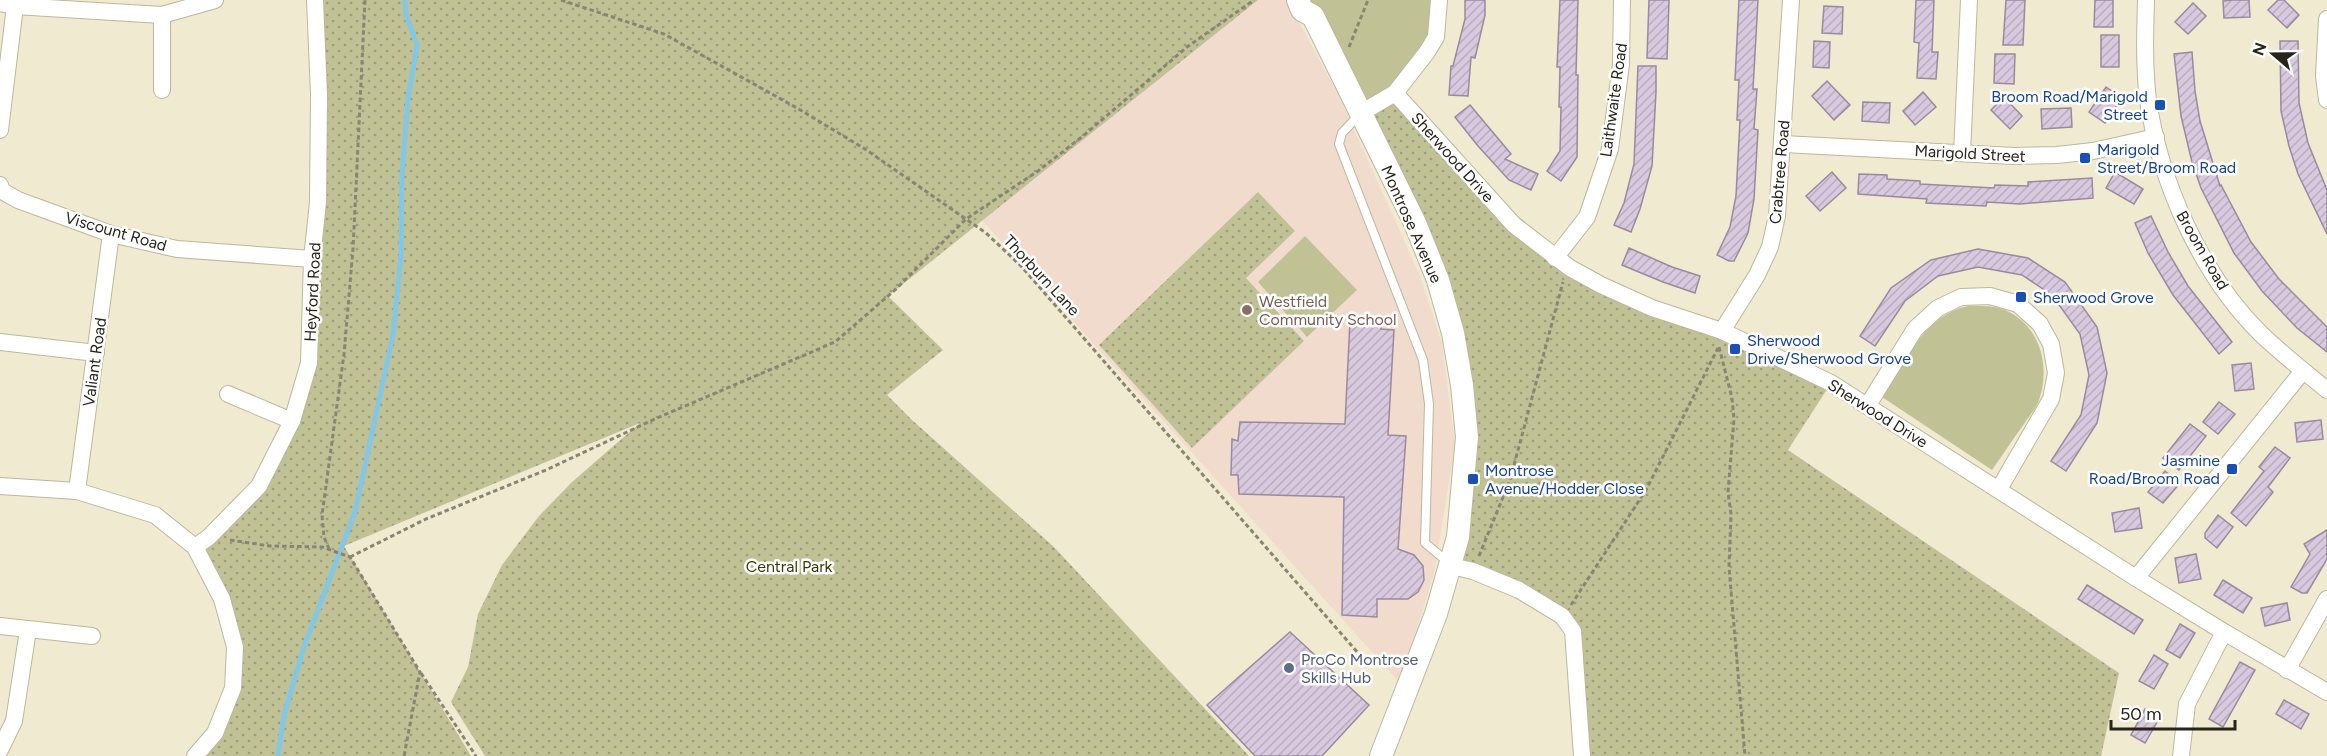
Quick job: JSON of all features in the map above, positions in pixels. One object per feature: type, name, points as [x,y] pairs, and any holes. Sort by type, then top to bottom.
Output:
[{"type":"street","points":[[0,130],[13,4],[162,15],[215,0]]},
{"type":"street","name":"Heyford Road","points":[[195,547],[209,537],[259,486],[292,421],[309,363],[312,259],[318,202],[319,95],[315,0]]},
{"type":"street","points":[[1361,113],[1395,93],[1428,52],[1436,37],[1439,0]]},
{"type":"street","name":"Laithwaite Road","points":[[1555,258],[1587,217],[1610,149],[1622,64],[1622,0]]},
{"type":"street","name":"Crabtree Road","points":[[1721,339],[1770,247],[1777,216],[1791,0]]},
{"type":"street","points":[[1962,153],[1969,0]]},
{"type":"street","name":"Broom Road","points":[[2146,0],[2145,57],[2148,99],[2168,181],[2185,223],[2226,292],[2260,333],[2327,390]]},
{"type":"street","name":"Montrose Avenue","points":[[1309,5],[1415,223],[1438,280],[1453,333],[1462,385],[1467,437],[1461,518],[1462,568],[1417,663],[1381,756]]},
{"type":"street","points":[[162,15],[162,90]]},
{"type":"street","points":[[2327,19],[2324,76],[2327,100]]},
{"type":"street","name":"Sherwood Drive","points":[[1395,93],[1514,225],[1569,267],[1601,285],[1721,339],[1798,365],[1868,405],[2136,578],[2327,692]]},
{"type":"street","name":"Marigold Street","points":[[1783,144],[2014,156],[2093,151],[2156,137]]},
{"type":"street","name":"Viscount Road","points":[[0,185],[2,191],[18,200],[111,234],[177,249],[312,259]]},
{"type":"street","name":"Valiant Road","points":[[77,491],[111,234]]},
{"type":"street","points":[[1868,405],[1915,329],[1938,308],[1961,297],[1990,296],[2018,304],[2040,324],[2046,334],[2051,344],[2056,373],[2051,399],[1999,489]]},
{"type":"street","points":[[0,342],[96,353]]},
{"type":"street","points":[[2136,578],[2303,371]]},
{"type":"street","points":[[228,394],[292,421]]},
{"type":"street","points":[[0,486],[77,491],[155,515],[195,547],[222,599],[236,647],[233,688],[215,733],[195,756]]},
{"type":"street","points":[[1462,568],[1519,590],[1562,616],[1573,631],[1582,756]]},
{"type":"street","points":[[2287,670],[2327,599]]},
{"type":"street","points":[[0,626],[92,636]]},
{"type":"street","points":[[0,750],[14,722],[28,630]]},
{"type":"street","points":[[2181,756],[2180,702],[2224,632]]},
{"type":"lane","points":[[1361,113],[1342,133],[1339,144],[1423,360],[1429,404],[1425,543],[1462,568]]},
{"type":"path","points":[[329,549],[324,537],[322,515],[344,354],[365,0]]},
{"type":"path","name":"Thorburn Lane","points":[[561,0],[664,34],[797,108],[865,149],[986,233],[1020,266],[1365,661],[1417,663]]},
{"type":"path","points":[[350,556],[426,519],[546,470],[657,418],[836,342],[896,289],[966,219],[1038,171],[1083,136],[1187,47],[1254,0]]},
{"type":"path","points":[[1335,59],[1347,51],[1368,0]]},
{"type":"path","points":[[1462,568],[1510,480],[1562,284],[1569,267]]},
{"type":"path","points":[[1562,616],[1582,590],[1646,490],[1721,339]]},
{"type":"path","points":[[1721,339],[1734,419],[1728,492],[1731,514],[1729,567],[1745,756]]},
{"type":"path","points":[[209,537],[270,546],[322,547],[350,556],[420,672],[476,756]]},
{"type":"path","points":[[404,756],[420,672]]},
{"type":"shaded area","name":"Westfield Community School","points":[[1258,0],[1287,0],[1339,96],[1420,276],[1442,344],[1455,445],[1434,573],[1400,683],[982,220]]},
{"type":"green space","name":"Central Park","points":[[314,0],[1258,0],[888,296],[943,350],[887,395],[1054,547],[1249,756],[485,756],[451,702],[468,667],[478,614],[502,565],[539,516],[572,482],[640,423],[344,546],[471,756],[195,756],[215,733],[235,648],[195,547],[259,486],[309,363]]},
{"type":"green space","points":[[1306,0],[1432,0],[1427,52],[1361,113]]},
{"type":"green space","points":[[1395,93],[1469,176],[1601,285],[1831,383],[1788,450],[2119,673],[2101,756],[1582,756],[1569,625],[1452,566],[1467,437],[1439,280],[1361,113]]},
{"type":"green space","points":[[1258,192],[1295,231],[1246,278],[1304,341],[1192,448],[1099,345]]},
{"type":"green space","points":[[1305,236],[1357,290],[1307,337],[1258,282]]},
{"type":"green space","points":[[1968,306],[1996,307],[2017,317],[2034,336],[2043,361],[2044,374],[2038,403],[1992,470],[1882,397],[1908,355],[1928,330],[1939,319]]},
{"type":"building","points":[[1465,0],[1485,0],[1485,15],[1475,58],[1471,57],[1468,96],[1449,95],[1451,66],[1453,66],[1465,19]]},
{"type":"building","points":[[1560,0],[1578,0],[1577,157],[1561,181],[1547,171],[1560,151],[1560,67],[1557,67]]},
{"type":"building","points":[[1649,0],[1669,0],[1667,59],[1647,58]]},
{"type":"building","points":[[1739,0],[1758,0],[1753,89],[1757,89],[1754,129],[1758,130],[1754,199],[1748,233],[1734,261],[1729,261],[1717,255],[1730,227],[1736,196],[1740,120],[1737,120],[1739,80],[1735,80]]},
{"type":"building","points":[[1916,0],[1934,0],[1932,52],[1938,52],[1936,79],[1917,78],[1919,43],[1914,42]]},
{"type":"building","points":[[2006,0],[2025,0],[2023,45],[2003,45]]},
{"type":"building","points":[[2095,0],[2113,0],[2113,27],[2094,27]]},
{"type":"building","points":[[2249,0],[2250,17],[2224,18],[2223,1]]},
{"type":"building","points":[[2278,0],[2284,0],[2299,15],[2287,28],[2268,10]]},
{"type":"building","points":[[2193,3],[2206,16],[2188,34],[2175,22]]},
{"type":"building","points":[[1824,6],[1843,7],[1842,34],[1822,33]]},
{"type":"building","points":[[2101,35],[2119,35],[2119,67],[2101,67]]},
{"type":"building","points":[[1814,41],[1830,42],[1829,68],[1813,67]]},
{"type":"building","points":[[2280,41],[2298,41],[2299,103],[2308,143],[2327,190],[2327,234],[2298,174],[2289,146],[2281,111]]},
{"type":"building","points":[[2192,52],[2200,121],[2220,186],[2251,242],[2279,279],[2327,327],[2327,352],[2297,328],[2262,291],[2234,253],[2201,188],[2181,116],[2174,54]]},
{"type":"building","points":[[1995,54],[2015,54],[2014,84],[1994,83]]},
{"type":"building","points":[[1638,66],[1656,66],[1656,92],[1652,166],[1631,232],[1614,225],[1624,203],[1634,164]]},
{"type":"building","points":[[1827,81],[1850,105],[1834,120],[1812,96]]},
{"type":"building","points":[[2106,87],[2122,98],[2105,123],[2089,112]]},
{"type":"building","points":[[1923,92],[1936,107],[1915,125],[1903,111]]},
{"type":"building","points":[[2004,97],[2022,116],[2010,129],[1991,110]]},
{"type":"building","points":[[1863,102],[1890,103],[1889,123],[1862,121]]},
{"type":"building","points":[[1470,105],[1511,154],[1505,159],[1538,174],[1531,190],[1509,180],[1455,117]]},
{"type":"building","points":[[2071,108],[2072,127],[2042,129],[2041,109]]},
{"type":"building","points":[[1832,172],[1846,188],[1820,211],[1806,196]]},
{"type":"building","points":[[2115,172],[2143,189],[2134,204],[2106,188]]},
{"type":"building","points":[[1859,174],[1887,175],[1887,179],[1920,181],[1920,184],[1994,188],[1995,185],[2028,186],[2028,182],[2092,178],[2093,198],[2020,204],[1987,202],[1986,206],[1926,203],[1927,199],[1858,194]]},
{"type":"building","points":[[2151,216],[2188,286],[2232,342],[2219,354],[2173,295],[2148,253],[2135,223]]},
{"type":"building","points":[[1629,248],[1672,267],[1700,276],[1695,293],[1622,265]]},
{"type":"building","points":[[1978,249],[2028,258],[2065,282],[2097,327],[2107,373],[2097,423],[2066,471],[2051,461],[2081,415],[2089,375],[2080,334],[2052,295],[2022,275],[1978,267],[1938,276],[1905,301],[1875,346],[1860,336],[1891,288],[1931,260]]},
{"type":"building","points":[[1350,321],[1382,321],[1381,329],[1394,330],[1388,435],[1406,436],[1398,549],[1414,555],[1423,566],[1424,580],[1418,592],[1408,599],[1377,599],[1377,617],[1342,615],[1344,497],[1239,494],[1238,475],[1231,475],[1232,439],[1238,441],[1240,422],[1345,424]]},
{"type":"building","points":[[2251,363],[2254,389],[2235,391],[2232,365]]},
{"type":"building","points":[[2219,402],[2235,414],[2218,434],[2203,422]]},
{"type":"building","points":[[2321,420],[2323,439],[2297,442],[2295,423]]},
{"type":"building","points":[[2190,424],[2206,436],[2179,470],[2163,458]]},
{"type":"building","points":[[2275,447],[2290,458],[2268,487],[2273,492],[2246,526],[2231,513],[2264,471],[2259,467]]},
{"type":"building","points":[[2165,471],[2180,483],[2163,503],[2148,492]]},
{"type":"building","points":[[2139,508],[2142,528],[2115,532],[2112,513]]},
{"type":"building","points":[[2218,515],[2233,527],[2217,548],[2205,538],[2205,533]]},
{"type":"building","points":[[2327,530],[2327,559],[2307,593],[2302,593],[2291,587],[2310,554],[2304,544]]},
{"type":"building","points":[[2196,554],[2201,579],[2179,583],[2175,558]]},
{"type":"building","points":[[2223,580],[2252,598],[2243,613],[2214,595]]},
{"type":"building","points":[[2087,585],[2143,620],[2134,634],[2078,599]]},
{"type":"building","points":[[2287,603],[2290,620],[2265,626],[2261,608]]},
{"type":"building","points":[[2180,624],[2195,633],[2180,658],[2166,650]]},
{"type":"building","name":"ProCo Montrose Skills Hub","points":[[1290,632],[1369,705],[1322,756],[1255,756],[1207,705]]},
{"type":"building","points":[[2154,655],[2168,664],[2154,689],[2139,681]]},
{"type":"building","points":[[2240,662],[2255,670],[2223,727],[2209,719]]},
{"type":"building","points":[[2284,700],[2309,714],[2301,729],[2276,714]]},
{"type":"building","points":[[2145,709],[2160,717],[2145,743],[2131,735]]},
{"type":"waterway","points":[[278,756],[284,715],[304,647],[355,512],[393,335],[401,255],[402,174],[408,100],[417,45],[406,15],[405,0]]},
{"type":"place","name":"Broom Road/Marigold Street","points":[[2160,105]]},
{"type":"place","name":"Marigold Street/Broom Road","points":[[2085,158]]},
{"type":"place","name":"Sherwood Grove","points":[[2021,297]]},
{"type":"place","name":"Westfield Community School","points":[[1247,310]]},
{"type":"place","name":"Sherwood Drive/Sherwood Grove","points":[[1735,349]]},
{"type":"place","name":"Jasmine Road/Broom Road","points":[[2232,469]]},
{"type":"place","name":"Montrose Avenue/Hodder Close","points":[[1473,479]]},
{"type":"place","name":"ProCo Montrose Skills Hub","points":[[1289,668]]}]
